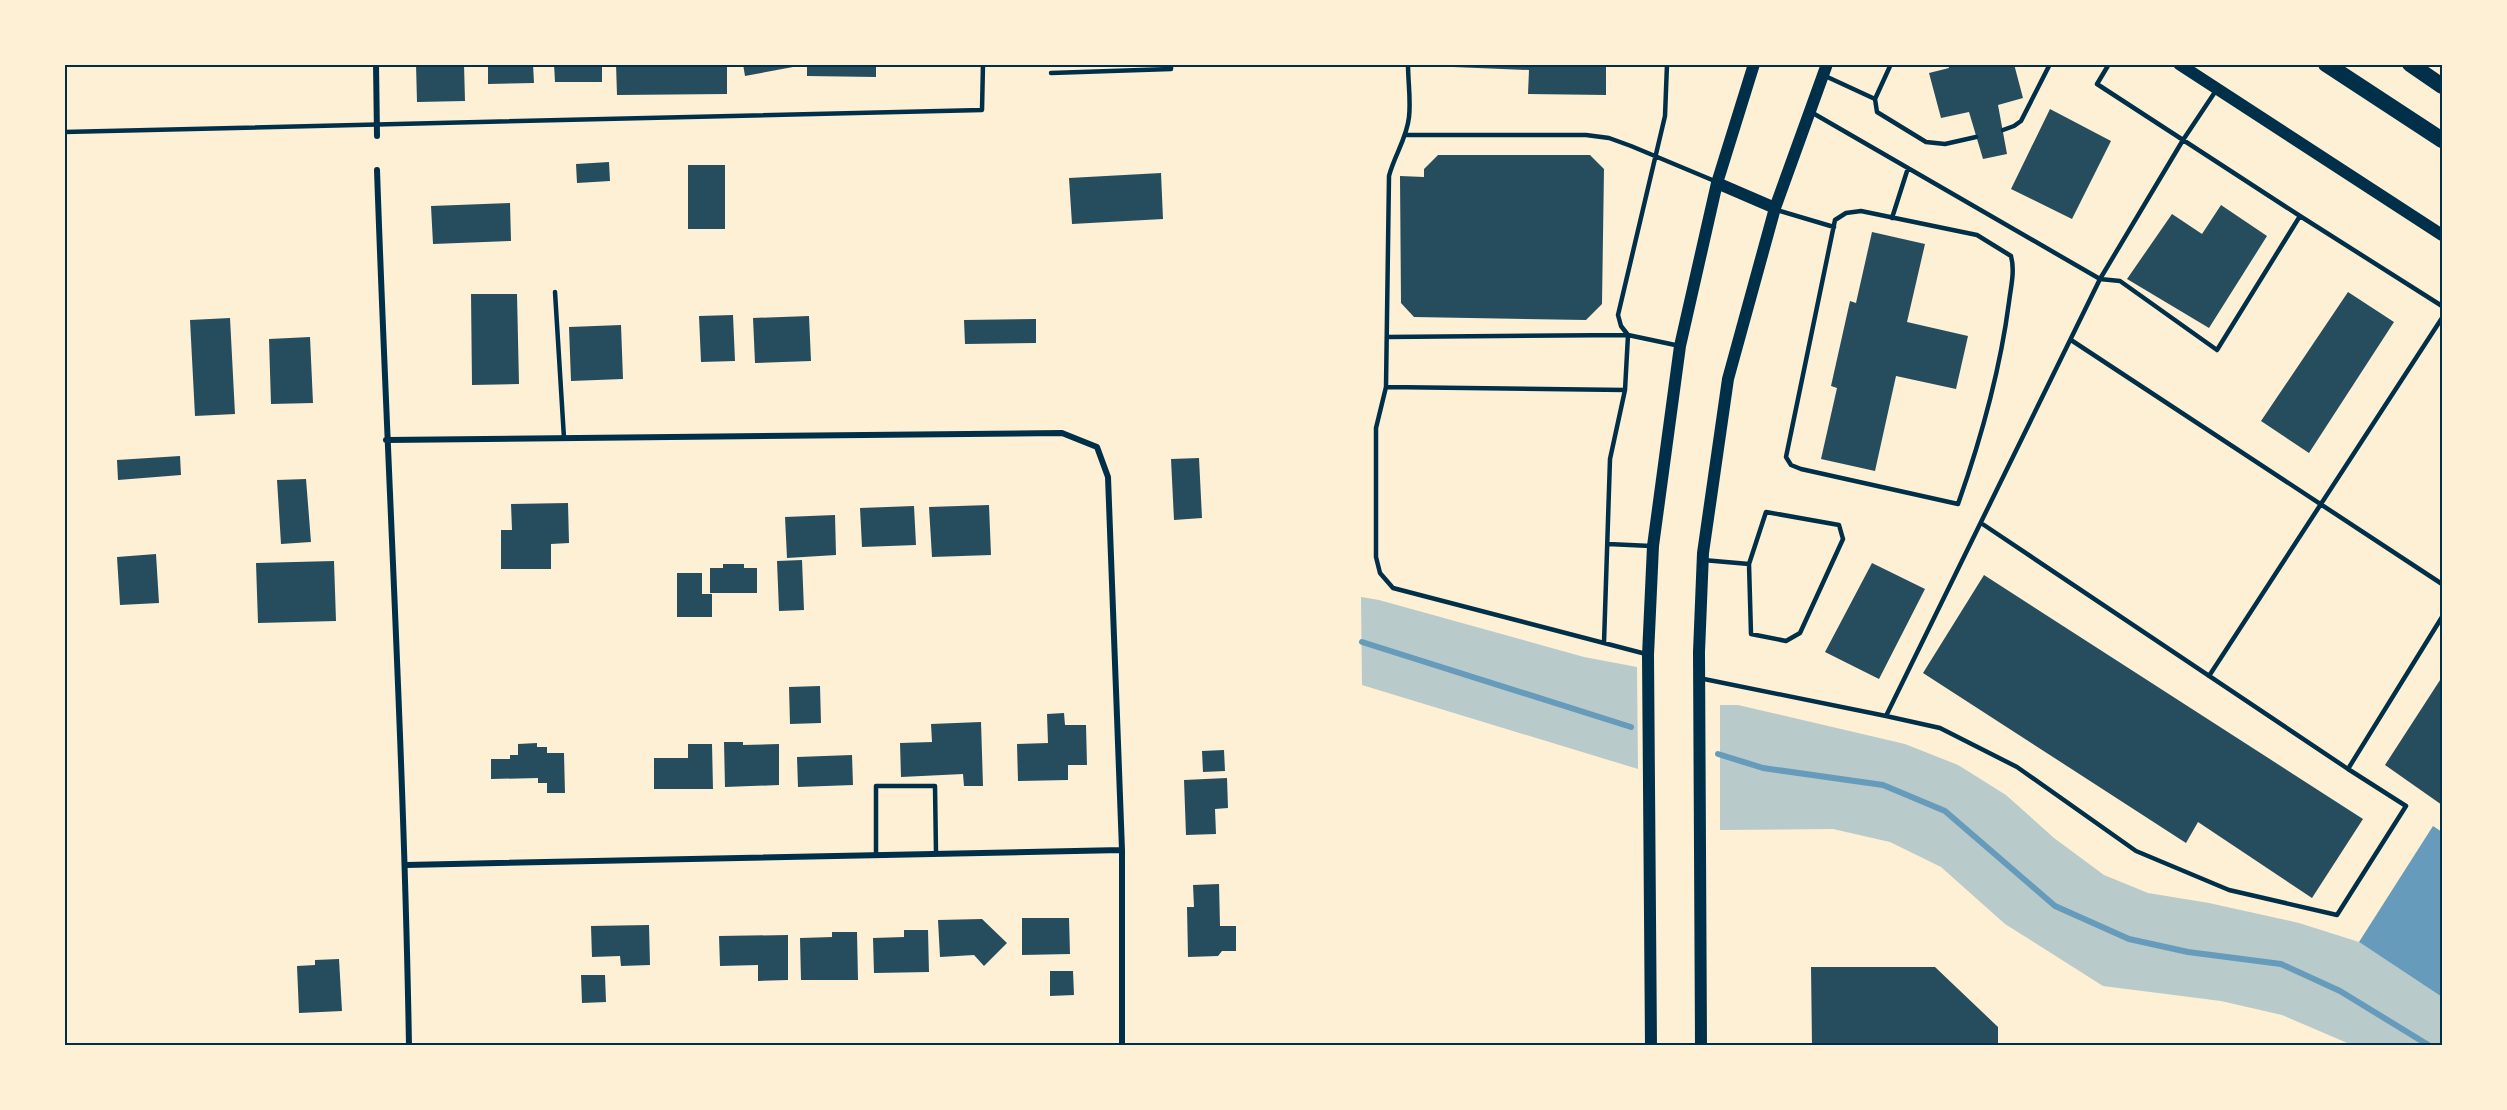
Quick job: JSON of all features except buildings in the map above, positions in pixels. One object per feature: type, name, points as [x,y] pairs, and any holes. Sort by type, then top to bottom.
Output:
[{"type":"highway","points":[[2326,64],[2442,140]]},
{"type":"highway","points":[[2410,64],[2442,86]]},
{"type":"main road","points":[[1651,1046],[1648,655],[1653,546],[1680,346],[1717,183],[1754,64]]},
{"type":"main road","points":[[2179,64],[2442,235]]},
{"type":"main road","points":[[1701,1046],[1699,678],[1703,560],[1728,379],[1774,209],[1808,111],[1825,70]]},
{"type":"main road","points":[[1717,183],[1774,209]]},
{"type":"street","points":[[376,64],[377,136]]},
{"type":"street","points":[[377,170],[386,440],[406,866],[409,1046]]},
{"type":"street","points":[[386,440],[1062,433],[1097,447],[1108,477],[1122,850],[1122,1046]]},
{"type":"street","points":[[406,866],[1122,850]]},
{"type":"lane","points":[[64,132],[982,110],[982,64]]},
{"type":"lane","points":[[1051,73],[1171,69],[1171,64]]},
{"type":"lane","points":[[1408,64],[1409,117],[1405,135],[1394,157],[1389,176],[1386,387],[1376,428],[1376,557],[1380,573],[1393,588],[1648,655]]},
{"type":"lane","points":[[1604,643],[1610,459],[1625,390],[1628,335],[1621,326],[1618,315],[1665,116],[1667,64]]},
{"type":"lane","points":[[1891,64],[1875,99],[1876,112],[1926,142],[1945,144],[1976,137]]},
{"type":"lane","points":[[2002,130],[2014,126],[2021,120],[2050,64]]},
{"type":"lane","points":[[2109,64],[2097,84],[2442,306]]},
{"type":"lane","points":[[1825,70],[1875,99]]},
{"type":"lane","points":[[1886,716],[2100,279],[2183,140],[2217,89]]},
{"type":"lane","points":[[1808,111],[2100,279],[2120,281],[2217,350],[2300,216]]},
{"type":"lane","points":[[1405,135],[1586,135],[1609,138],[1717,183]]},
{"type":"lane","points":[[1892,218],[1908,168]]},
{"type":"lane","points":[[1774,209],[1834,227]]},
{"type":"lane","points":[[1861,211],[1892,218],[1977,235],[2011,256],[2014,265],[2007,319],[1991,394],[1975,456],[1958,504],[1801,469],[1791,465],[1786,457],[1834,227],[1839,216],[1853,212],[1861,211]]},
{"type":"lane","points":[[555,292],[564,438]]},
{"type":"lane","points":[[2209,676],[2442,318]]},
{"type":"lane","points":[[1387,337],[1628,335],[1680,346]]},
{"type":"lane","points":[[2071,340],[2442,584]]},
{"type":"lane","points":[[1386,387],[1625,390]]},
{"type":"lane","points":[[1766,512],[1839,525],[1843,539],[1800,633],[1786,640],[1751,634],[1749,564],[1766,512]]},
{"type":"lane","points":[[1699,678],[1940,728],[2017,767],[2136,851],[2229,890],[2337,915],[2406,806],[1981,523]]},
{"type":"lane","points":[[1608,544],[1653,546]]},
{"type":"lane","points":[[1703,560],[1749,564]]},
{"type":"lane","points":[[2348,769],[2442,616]]},
{"type":"lane","points":[[876,855],[876,786],[935,786],[936,853]]},
{"type":"shaded area","points":[[1361,597],[1584,657],[1637,667],[1638,769],[1362,685]]},
{"type":"shaded area","points":[[1720,705],[1738,705],[1905,744],[1958,765],[2006,795],[2054,838],[2104,875],[2148,893],[2209,903],[2299,923],[2359,942],[2442,997],[2442,1045],[2352,1045],[2282,1015],[2221,1001],[2103,986],[2005,924],[1941,867],[1890,842],[1833,829],[1720,830]]},
{"type":"water","points":[[2433,826],[2442,832],[2442,997],[2359,942]]},
{"type":"waterway","points":[[1362,642],[1631,727]]},
{"type":"waterway","points":[[1718,754],[1763,768],[1883,785],[1945,811],[2055,906],[2129,939],[2188,952],[2281,964],[2340,991],[2430,1046]]}]
